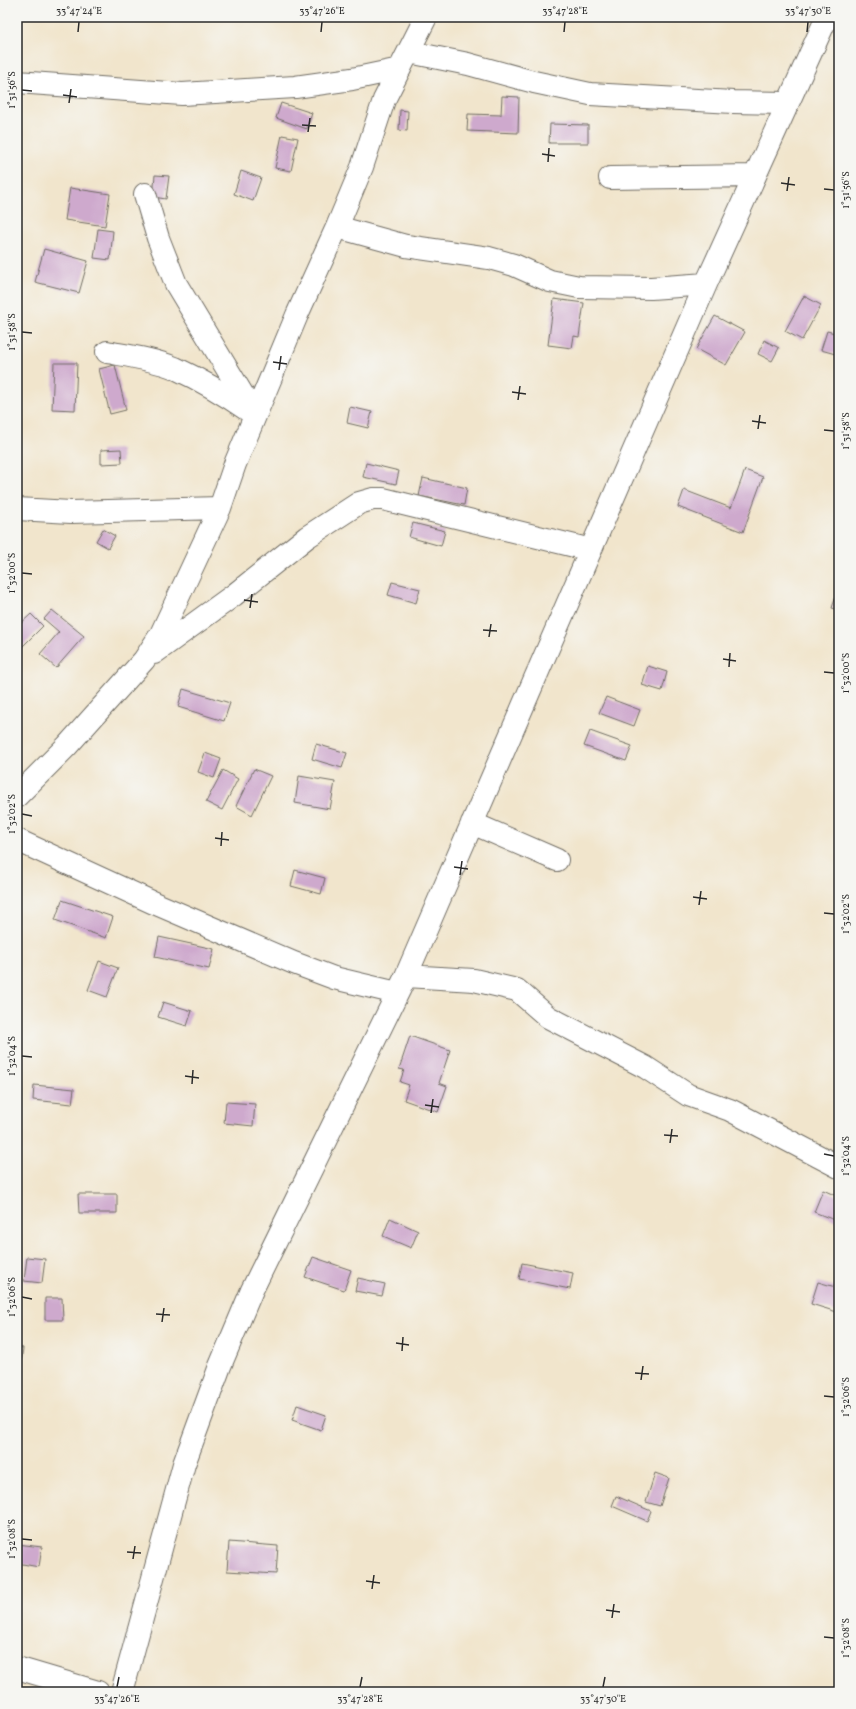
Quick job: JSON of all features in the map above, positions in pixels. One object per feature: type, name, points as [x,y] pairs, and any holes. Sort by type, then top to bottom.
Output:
[{"type":"street","points":[[17,796],[67,746],[144,660],[161,634],[220,508],[234,464],[296,315],[337,227],[362,167],[384,100],[426,17]]},
{"type":"street","points":[[122,1692],[184,1464],[220,1366],[252,1290],[401,984],[706,284],[827,17]]},
{"type":"street","points":[[17,82],[182,94],[295,87],[352,79],[404,60],[468,64],[534,82],[590,94],[733,102],[788,103]]},
{"type":"street","points":[[610,178],[755,176]]},
{"type":"street","points":[[145,194],[158,238],[176,284],[255,415]]},
{"type":"street","points":[[337,227],[406,246],[489,258],[514,265],[550,281],[579,287],[651,288],[706,284]]},
{"type":"street","points":[[107,352],[151,360],[175,368],[224,394],[255,415]]},
{"type":"street","points":[[144,660],[234,595],[306,537],[359,503],[367,500],[383,499],[591,550]]},
{"type":"street","points":[[17,509],[71,512],[220,508]]},
{"type":"street","points":[[472,823],[557,860]]},
{"type":"street","points":[[17,840],[154,903],[294,963],[334,978],[401,984],[474,980],[517,990],[548,1017],[645,1067],[688,1095],[730,1110],[839,1167]]},
{"type":"street","points":[[17,1668],[98,1692]]},
{"type":"building","points":[[502,96],[519,97],[518,133],[467,131],[468,114],[501,115]]},
{"type":"building","points":[[281,103],[312,113],[307,129],[276,118]]},
{"type":"building","points":[[400,110],[408,111],[407,131],[399,130]]},
{"type":"building","points":[[550,124],[588,125],[588,143],[549,143]]},
{"type":"building","points":[[282,135],[298,138],[291,171],[275,168]]},
{"type":"building","points":[[241,171],[261,178],[253,201],[234,194]]},
{"type":"building","points":[[155,175],[169,176],[166,199],[153,197]]},
{"type":"building","points":[[70,188],[110,194],[105,226],[65,220]]},
{"type":"building","points":[[98,229],[113,231],[110,260],[94,258]]},
{"type":"building","points":[[44,249],[88,261],[79,293],[35,282]]},
{"type":"building","points":[[804,296],[821,305],[802,340],[785,331]]},
{"type":"building","points":[[554,299],[584,303],[579,337],[574,336],[572,348],[548,345]]},
{"type":"building","points":[[715,316],[745,332],[726,365],[696,349]]},
{"type":"building","points":[[827,331],[839,334],[839,355],[821,350]]},
{"type":"building","points":[[764,340],[779,348],[772,361],[758,354]]},
{"type":"building","points":[[54,363],[77,363],[75,410],[52,409]]},
{"type":"building","points":[[115,365],[126,410],[110,414],[99,369]]},
{"type":"building","points":[[350,407],[372,412],[368,428],[347,423]]},
{"type":"building","points":[[121,449],[122,463],[101,464],[101,450]]},
{"type":"building","points":[[366,463],[399,471],[396,484],[363,477]]},
{"type":"building","points":[[745,470],[763,477],[743,532],[678,507],[684,490],[731,508]]},
{"type":"building","points":[[423,478],[467,488],[464,505],[419,496]]},
{"type":"building","points":[[413,523],[445,531],[441,546],[409,537]]},
{"type":"building","points":[[103,529],[115,536],[108,548],[96,541]]},
{"type":"building","points":[[392,582],[420,589],[416,603],[388,595]]},
{"type":"building","points":[[839,587],[839,610],[832,608]]},
{"type":"building","points":[[52,610],[84,636],[56,668],[40,654],[59,632],[44,619]]},
{"type":"building","points":[[31,614],[43,626],[20,649],[17,646],[17,627]]},
{"type":"building","points":[[648,666],[667,672],[662,691],[642,685]]},
{"type":"building","points":[[183,689],[230,703],[224,721],[178,707]]},
{"type":"building","points":[[606,697],[640,710],[634,726],[599,713]]},
{"type":"building","points":[[590,731],[632,746],[626,761],[584,746]]},
{"type":"building","points":[[316,744],[347,753],[342,768],[312,759]]},
{"type":"building","points":[[205,753],[221,759],[214,778],[198,772]]},
{"type":"building","points":[[254,769],[271,776],[252,815],[236,806]]},
{"type":"building","points":[[223,770],[238,779],[222,810],[206,802]]},
{"type":"building","points":[[299,776],[335,782],[330,809],[295,803]]},
{"type":"building","points":[[295,870],[325,878],[321,894],[291,886]]},
{"type":"building","points":[[62,900],[113,917],[106,938],[55,920]]},
{"type":"building","points":[[159,937],[214,949],[209,969],[155,957]]},
{"type":"building","points":[[99,961],[118,968],[107,997],[88,990]]},
{"type":"building","points":[[163,1002],[192,1011],[187,1026],[158,1017]]},
{"type":"building","points":[[410,1036],[450,1050],[439,1083],[447,1086],[438,1112],[404,1100],[409,1085],[400,1082],[404,1070],[399,1069]]},
{"type":"building","points":[[34,1085],[74,1089],[72,1104],[33,1100]]},
{"type":"building","points":[[226,1102],[255,1104],[253,1126],[224,1123]]},
{"type":"building","points":[[823,1190],[839,1197],[839,1216],[837,1221],[814,1212]]},
{"type":"building","points":[[78,1194],[117,1194],[117,1213],[79,1213]]},
{"type":"building","points":[[390,1218],[418,1231],[411,1248],[383,1236]]},
{"type":"building","points":[[27,1257],[45,1259],[42,1283],[24,1281]]},
{"type":"building","points":[[313,1257],[351,1270],[344,1290],[305,1277]]},
{"type":"building","points":[[522,1263],[573,1273],[570,1289],[519,1279]]},
{"type":"building","points":[[358,1278],[385,1284],[382,1296],[355,1291]]},
{"type":"building","points":[[818,1282],[839,1288],[837,1312],[811,1304]]},
{"type":"building","points":[[45,1298],[62,1298],[63,1320],[45,1320]]},
{"type":"building","points":[[17,1347],[23,1348],[21,1363],[17,1362]]},
{"type":"building","points":[[297,1405],[326,1415],[321,1430],[292,1420]]},
{"type":"building","points":[[655,1473],[669,1478],[660,1506],[646,1502]]},
{"type":"building","points":[[616,1496],[651,1511],[647,1521],[612,1506]]},
{"type":"building","points":[[229,1542],[278,1546],[276,1574],[227,1571]]},
{"type":"building","points":[[17,1544],[42,1547],[39,1567],[17,1563]]}]
